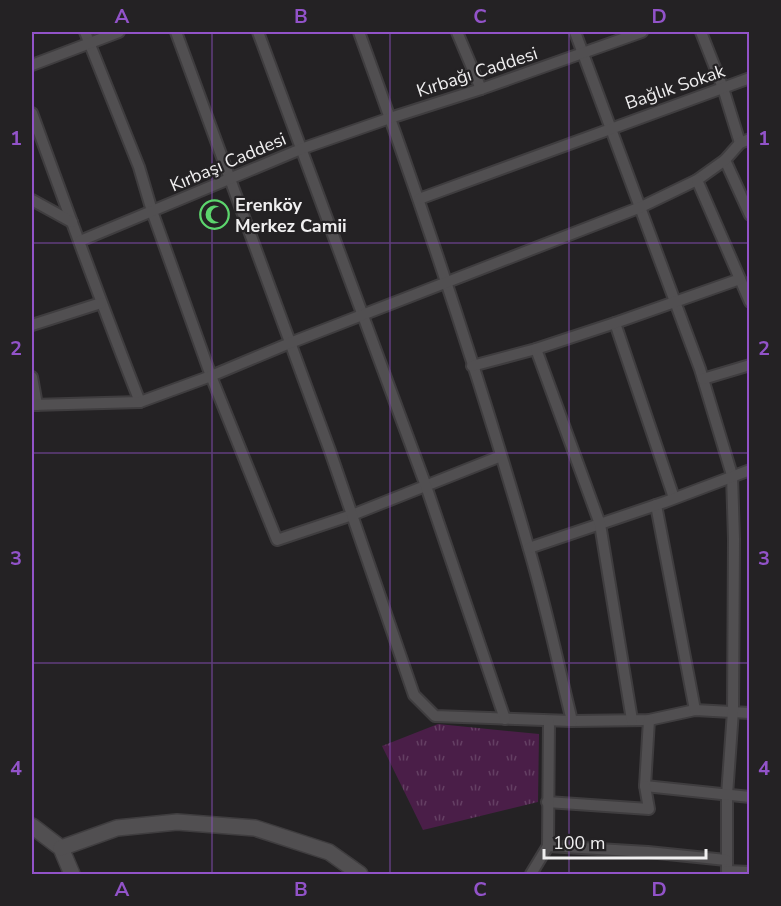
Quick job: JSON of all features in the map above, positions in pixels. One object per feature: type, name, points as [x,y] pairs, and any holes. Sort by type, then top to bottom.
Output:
[{"type":"street","points":[[85,32],[139,167],[152,211],[211,376],[277,540],[352,515],[501,456]]},
{"type":"street","points":[[32,65],[119,32]]},
{"type":"street","points":[[176,32],[352,515],[414,695],[435,716],[505,720],[649,720],[695,711],[750,713]]},
{"type":"street","points":[[258,32],[283,94],[301,149],[426,486],[505,720]]},
{"type":"street","points":[[359,32],[419,198],[501,456],[529,548],[572,721]]},
{"type":"street","points":[[457,32],[482,89]]},
{"type":"street","points":[[575,32],[704,379],[732,475],[733,711],[727,795],[726,868]]},
{"type":"street","name":"Kırbağı Caddesi","points":[[390,118],[482,89],[642,32]]},
{"type":"street","points":[[32,377],[34,405],[140,402],[641,207],[697,180],[725,160],[745,141],[701,32]]},
{"type":"street","name":"Bağlık Sokak","points":[[419,198],[750,78]]},
{"type":"street","points":[[32,113],[101,303],[140,402]]},
{"type":"street","name":"Kırbaşı Caddesi","points":[[80,241],[301,149],[390,118]]},
{"type":"street","points":[[725,160],[748,209]]},
{"type":"street","points":[[697,180],[750,302]]},
{"type":"street","points":[[32,200],[72,222]]},
{"type":"street","points":[[472,366],[536,349],[740,279]]},
{"type":"street","points":[[32,325],[101,303]]},
{"type":"street","points":[[615,323],[674,498]]},
{"type":"street","points":[[536,349],[600,524],[632,720]]},
{"type":"street","points":[[704,379],[750,365]]},
{"type":"street","points":[[529,548],[750,470]]},
{"type":"street","points":[[656,505],[695,711]]},
{"type":"street","points":[[547,802],[649,809],[645,786],[649,720]]},
{"type":"street","points":[[531,874],[548,846],[549,721]]},
{"type":"street","points":[[645,786],[691,789],[750,797]]},
{"type":"street","points":[[61,848],[117,828],[177,822],[255,828],[329,852],[360,874]]},
{"type":"street","points":[[32,826],[61,848],[72,874]]},
{"type":"street","points":[[548,846],[648,852],[750,872]]},
{"type":"green space","points":[[438,724],[539,734],[538,802],[423,830],[382,746]]},
{"type":"place","name":"Erenköy Merkez Camii","points":[[214,215]]}]
